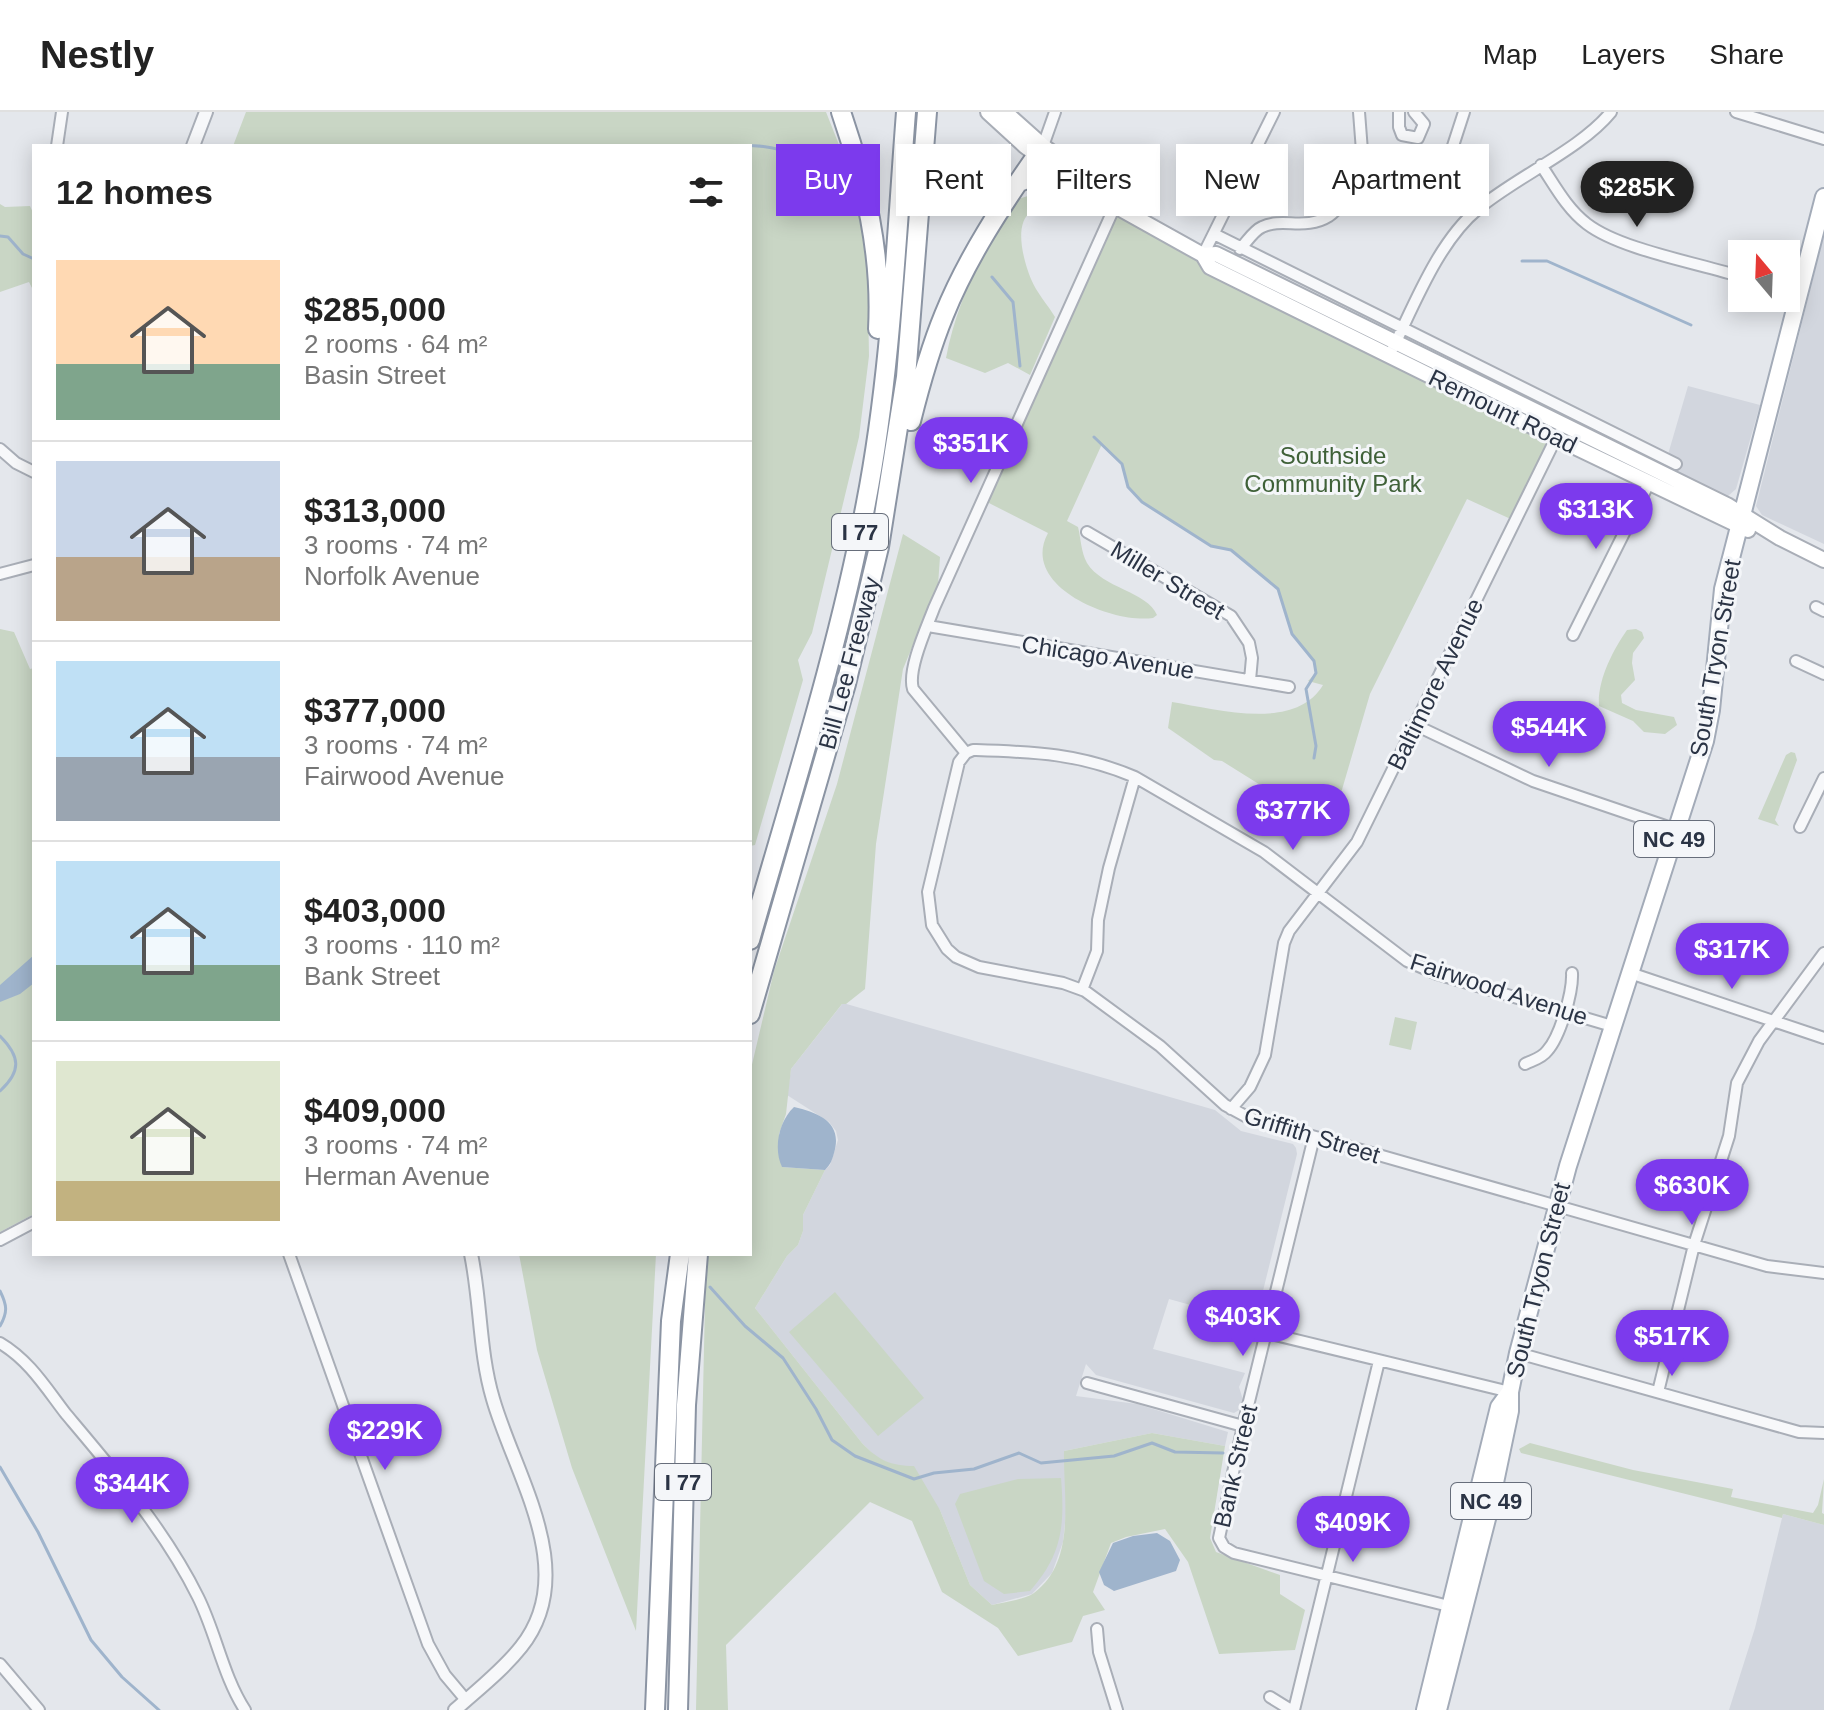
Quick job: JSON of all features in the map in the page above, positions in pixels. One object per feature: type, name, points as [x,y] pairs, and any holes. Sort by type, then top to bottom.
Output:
[{"type":"highway","points":[[841,112],[865,195],[878,277],[877,368],[866,504]]},
{"type":"highway","name":"Bill Lee Freeway","points":[[752,933],[827,673],[866,504],[885,383],[906,112]]},
{"type":"highway","name":"Bill Lee Freeway","points":[[752,1007],[854,654],[886,504],[906,377],[927,112]]},
{"type":"highway","points":[[886,504],[925,368],[944,316],[980,245],[1027,169]]},
{"type":"highway","points":[[1017,184],[1027,178]]},
{"type":"highway","name":"I 77","points":[[655,1710],[671,1321],[680,1256]]},
{"type":"highway","name":"I 77","points":[[678,1710],[687,1390],[698,1256]]},
{"type":"highway","points":[[679,1595],[686,1710]]},
{"type":"highway","points":[[644,1710],[658,1642]]},
{"type":"main road","name":"Remount Road","points":[[988,112],[1032,144]]},
{"type":"main road","name":"Remount Road","points":[[1005,112],[1034,144]]},
{"type":"main road","name":"South Tryon Street","points":[[1800,269],[1824,197]]},
{"type":"main road","name":"Remount Road","points":[[1133,216],[1203,255],[1210,267],[1396,342],[1649,483],[1741,520]]},
{"type":"main road","name":"South Tryon Street","points":[[1425,1710],[1489,1511],[1510,1411],[1510,1392],[1518,1353],[1557,1206],[1705,741],[1721,603],[1788,312]]},
{"type":"main road","name":"Remount Road","points":[[1560,432],[1741,520],[1797,552],[1817,557]]},
{"type":"main road","name":"South Tryon Street","points":[[1438,1710],[1456,1608]]},
{"type":"street","points":[[57,144],[62,112]]},
{"type":"street","points":[[194,144],[206,112]]},
{"type":"street","points":[[1042,144],[1055,112]]},
{"type":"street","points":[[1203,255],[1274,112]]},
{"type":"street","points":[[1359,112],[1361,144]]},
{"type":"street","points":[[1399,112],[1402,135],[1418,138],[1424,124],[1414,112]]},
{"type":"street","points":[[1454,144],[1464,112]]},
{"type":"street","points":[[1489,201],[1594,129],[1611,112]]},
{"type":"street","points":[[1736,112],[1824,139]]},
{"type":"street","points":[[1541,165],[1575,213],[1599,233],[1632,246],[1728,273]]},
{"type":"street","points":[[966,753],[911,684],[928,626],[1111,216]]},
{"type":"street","points":[[1240,249],[1254,233],[1267,225],[1302,225],[1328,216]]},
{"type":"street","points":[[1396,342],[1442,252],[1470,216]]},
{"type":"street","points":[[1214,234],[1396,342],[1676,464]]},
{"type":"street","name":"Baltimore Avenue","points":[[1231,1109],[1258,1075],[1265,1055],[1284,943],[1292,925],[1357,842],[1560,432]]},
{"type":"street","points":[[0,449],[16,463],[32,471]]},
{"type":"street","points":[[1573,635],[1649,483]]},
{"type":"street","name":"Miller Street","points":[[1087,532],[1231,616],[1249,643],[1252,658],[1250,680]]},
{"type":"street","points":[[0,574],[32,566]]},
{"type":"street","name":"Chicago Avenue","points":[[928,626],[1289,687]]},
{"type":"street","points":[[1796,661],[1824,674]]},
{"type":"street","points":[[1415,725],[1533,781],[1677,830]]},
{"type":"street","name":"Fairwood Avenue","points":[[966,753],[973,750],[1064,754],[1135,777],[1264,852],[1396,955],[1428,972],[1612,1026]]},
{"type":"street","name":"Griffith Street","points":[[966,753],[959,762],[929,885],[928,912],[935,932],[947,949],[967,963],[1063,983],[1082,990],[1160,1046],[1231,1109],[1249,1118],[1767,1266],[1824,1273]]},
{"type":"street","points":[[1082,990],[1097,951],[1098,920],[1109,868],[1135,777]]},
{"type":"street","points":[[1800,827],[1823,783]]},
{"type":"street","points":[[1658,1392],[1694,1245],[1729,1136],[1737,1083],[1747,1060],[1772,1021],[1824,953]]},
{"type":"street","points":[[1525,1050],[1530,1062],[1550,1048],[1570,999],[1572,973]]},
{"type":"street","points":[[1630,973],[1824,1038]]},
{"type":"street","name":"Bank Street","points":[[1314,1137],[1219,1532],[1224,1547],[1235,1553],[1326,1575]]},
{"type":"street","points":[[0,1240],[32,1223]]},
{"type":"street","points":[[290,1256],[428,1644],[445,1675],[466,1700]]},
{"type":"street","points":[[455,1710],[527,1639],[541,1608],[546,1575],[541,1534],[492,1396],[471,1256]]},
{"type":"street","points":[[1267,1333],[1510,1392]]},
{"type":"street","points":[[0,1343],[24,1360],[130,1493],[180,1564],[199,1599],[234,1690],[245,1710]]},
{"type":"street","points":[[1518,1353],[1799,1432],[1824,1433]]},
{"type":"street","points":[[1270,1697],[1292,1710],[1379,1361]]},
{"type":"street","points":[[1087,1383],[1243,1426]]},
{"type":"street","points":[[1326,1575],[1456,1608]]},
{"type":"street","points":[[1097,1629],[1099,1652],[1117,1710]]},
{"type":"street","points":[[0,1664],[39,1710]]},
{"type":"shaded area","points":[[1824,235],[1824,544],[1762,515],[1756,506]]},
{"type":"shaded area","points":[[1688,386],[1760,405],[1736,489],[1728,496],[1664,468]]},
{"type":"shaded area","points":[[843,1003],[1215,1110],[1241,1131],[1293,1144],[1296,1148],[1255,1323],[1169,1299],[1153,1349],[1245,1373],[1239,1387],[1243,1400],[1239,1410],[1234,1413],[1096,1375],[1086,1364],[1076,1396],[1137,1404],[1228,1432],[1225,1446],[1152,1433],[1064,1451],[1067,1504],[1063,1542],[1052,1573],[1032,1594],[992,1605],[970,1585],[940,1510],[896,1466],[877,1458],[862,1443],[755,1308],[787,1256],[798,1245],[803,1231],[803,1215],[830,1165],[838,1140],[829,1122],[787,1095],[791,1069]]},
{"type":"shaded area","points":[[1783,1514],[1824,1525],[1824,1710],[1729,1710],[1755,1628]]},
{"type":"green space","points":[[246,112],[826,112],[839,144],[776,144],[776,216],[860,216],[867,243],[869,356],[859,437],[812,633],[798,660],[803,680],[755,845],[752,846],[752,144],[234,144]]},
{"type":"green space","points":[[1027,196],[1028,216],[1021,234],[1023,253],[1036,289],[1055,317],[1030,375],[1008,363],[985,373],[946,358],[964,296],[1003,216],[1011,216],[1012,201]]},
{"type":"green space","points":[[0,204],[5,207],[30,206],[32,288],[29,282],[0,292]]},
{"type":"green space","name":"Southside Community Park","points":[[1111,216],[1131,216],[1210,267],[1556,438],[1515,521],[1467,499],[1370,694],[1341,793],[1345,812],[1339,824],[1325,825],[1310,821],[1281,798],[1222,761],[1214,760],[1168,728],[1172,702],[1232,712],[1275,713],[1310,700],[1323,685],[1308,681],[1316,673],[1314,661],[1292,634],[1278,589],[1231,550],[1211,546],[1142,502],[1128,487],[1122,464],[1102,444],[1067,521],[1078,527],[1085,559],[1094,571],[1152,607],[1157,615],[1153,618],[1115,615],[1074,598],[1058,585],[1046,569],[1043,552],[1048,533],[983,500]]},
{"type":"green space","points":[[903,534],[940,557],[938,585],[903,669],[876,844],[865,989],[842,1004],[791,1069],[786,1114],[779,1134],[782,1167],[825,1170],[803,1215],[803,1231],[798,1245],[787,1256],[755,1308],[868,1449],[885,1461],[914,1466],[940,1510],[970,1585],[992,1605],[1034,1593],[1048,1580],[1057,1564],[1065,1527],[1064,1451],[1152,1433],[1225,1446],[1210,1538],[1216,1552],[1280,1575],[1280,1594],[1305,1610],[1295,1650],[1219,1654],[1188,1562],[1165,1529],[1111,1543],[1093,1592],[1105,1610],[1083,1616],[1072,1642],[1018,1656],[998,1628],[942,1592],[912,1521],[870,1502],[726,1645],[728,1710],[696,1710],[706,1258],[752,1256],[752,1064],[774,971],[837,784]]},
{"type":"green space","points":[[0,629],[14,632],[32,668],[32,1215],[0,1232]]},
{"type":"green space","points":[[1627,630],[1642,632],[1644,638],[1633,653],[1635,680],[1621,695],[1622,703],[1636,710],[1674,717],[1677,725],[1665,734],[1644,732],[1633,721],[1599,706],[1603,676],[1611,656]]},
{"type":"green space","points":[[1795,753],[1797,760],[1775,820],[1779,826],[1758,819],[1786,755]]},
{"type":"green space","points":[[1395,1017],[1417,1022],[1411,1050],[1389,1045]]},
{"type":"green space","points":[[519,1256],[656,1256],[636,1631],[572,1468],[537,1350]]},
{"type":"green space","points":[[835,1292],[924,1398],[878,1436],[789,1332]]},
{"type":"green space","points":[[1530,1443],[1633,1470],[1733,1489],[1731,1497],[1813,1513],[1824,1479],[1824,1525],[1783,1514],[1782,1518],[1521,1453],[1519,1449]]},
{"type":"green space","points":[[1061,1478],[1061,1525],[1049,1565],[1030,1591],[1004,1594],[984,1581],[955,1504],[960,1494],[1018,1479]]},
{"type":"water","points":[[32,957],[32,985],[20,994],[0,1002],[0,985]]},
{"type":"water","points":[[794,1107],[820,1116],[832,1127],[836,1143],[832,1160],[825,1170],[782,1167],[778,1152],[779,1135]]},
{"type":"water","points":[[1157,1533],[1170,1541],[1180,1560],[1176,1571],[1114,1591],[1104,1585],[1099,1572],[1113,1543]]},
{"type":"waterway","points":[[752,146],[776,149]]},
{"type":"waterway","points":[[0,236],[8,237],[23,254],[32,258]]},
{"type":"waterway","points":[[1522,261],[1547,261],[1691,325]]},
{"type":"waterway","points":[[992,277],[1013,302],[1020,366]]},
{"type":"waterway","points":[[1094,437],[1122,464],[1128,487],[1142,502],[1211,546],[1231,550],[1278,589],[1292,634],[1314,661],[1316,673],[1306,689],[1316,746],[1314,758]]},
{"type":"waterway","points":[[0,1036],[12,1050],[16,1064],[12,1077],[0,1091]]},
{"type":"waterway","points":[[710,1287],[745,1326],[783,1358],[832,1440],[855,1456],[914,1479],[934,1473],[974,1469],[1019,1453],[1041,1463],[1114,1456],[1152,1443],[1175,1452],[1223,1453]]},
{"type":"waterway","points":[[0,1291],[6,1308],[0,1326]]},
{"type":"waterway","points":[[0,1467],[38,1532],[91,1640],[122,1677],[159,1710]]}]
